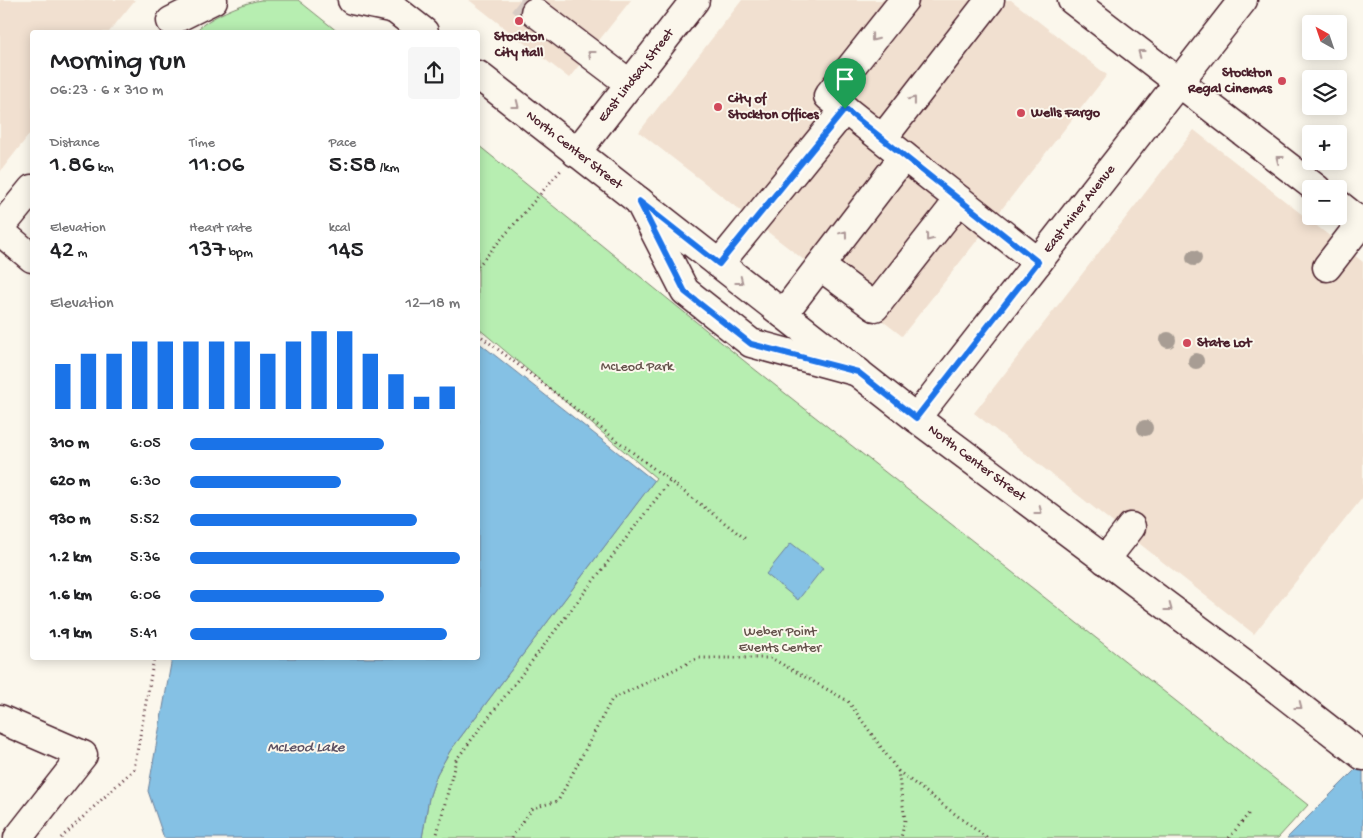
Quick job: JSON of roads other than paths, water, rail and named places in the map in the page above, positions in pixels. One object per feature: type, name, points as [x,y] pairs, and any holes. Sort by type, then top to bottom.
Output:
[{"type":"main road","points":[[166,27],[188,0]]},
{"type":"main road","points":[[166,27],[213,0]]},
{"type":"main road","points":[[352,0],[389,5],[421,30]]},
{"type":"main road","name":"East Lindsay Street","points":[[576,153],[695,0]]},
{"type":"main road","points":[[904,0],[828,96],[1038,262]]},
{"type":"main road","points":[[883,138],[990,0]]},
{"type":"main road","points":[[1072,0],[1305,180]]},
{"type":"main road","name":"East Miner Avenue","points":[[916,418],[1243,0]]},
{"type":"main road","points":[[535,12],[630,84]]},
{"type":"main road","name":"North Center Street","points":[[480,77],[916,418],[1250,668],[1356,750]]},
{"type":"main road","points":[[719,264],[845,109]]},
{"type":"main road","points":[[783,314],[904,156]]},
{"type":"main road","points":[[30,192],[0,230],[30,256]]},
{"type":"main road","points":[[820,266],[875,307],[959,200]]},
{"type":"main road","points":[[639,201],[685,292],[751,344],[858,372]]},
{"type":"main road","points":[[1327,267],[1362,223],[1347,211]]},
{"type":"main road","points":[[1105,560],[1131,526]]},
{"type":"main road","points":[[0,719],[83,755],[18,838]]},
{"type":"main road","points":[[0,831],[6,838]]},
{"type":"water","name":"McLeod Lake","points":[[480,344],[654,481],[450,751],[437,774],[429,798],[422,838],[164,838],[148,791],[172,660],[480,660]]},
{"type":"water","points":[[791,543],[823,568],[798,600],[766,574]]},
{"type":"water","points":[[1363,762],[1363,838],[1287,838]]},
{"type":"tunnel","points":[[520,0],[535,12]]},
{"type":"place","name":"Stockton City Hall","points":[[519,21]]},
{"type":"place","name":"Stockton Regal Cinemas","points":[[1282,81]]},
{"type":"place","name":"City of Stockton Offices","points":[[718,107]]},
{"type":"place","name":"Wells Fargo","points":[[1021,113]]},
{"type":"place","name":"State Lot","points":[[1187,343]]},
{"type":"park label","name":"McLeod Park","points":[[637,367]]},
{"type":"park label","name":"Weber Point Events Center","points":[[780,640]]}]
